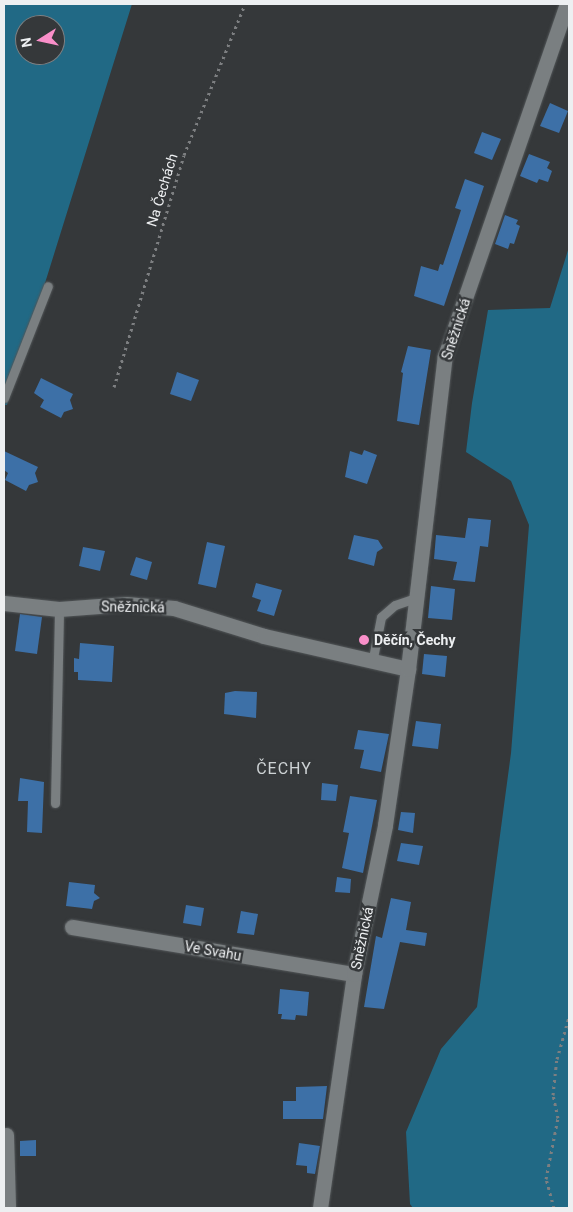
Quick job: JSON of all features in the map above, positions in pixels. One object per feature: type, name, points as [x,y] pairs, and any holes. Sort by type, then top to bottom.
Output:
[{"type":"street","name":"Sněžnická","points":[[320,1208],[354,974],[385,825],[408,669],[418,597],[432,449],[445,356],[567,4]]},
{"type":"street","name":"Sněžnická","points":[[4,603],[59,608],[126,604],[174,608],[264,636],[372,663],[408,669]]},
{"type":"street","name":"Ve Svahu","points":[[72,927],[354,974]]},
{"type":"street","points":[[6,1135],[8,1208]]},
{"type":"lane","points":[[4,398],[48,286]]},
{"type":"lane","points":[[372,663],[381,617],[395,605],[418,597]]},
{"type":"lane","points":[[55,803],[59,608]]},
{"type":"path","name":"Na Čechách","points":[[114,387],[184,155],[245,4]]},
{"type":"path","points":[[554,1208],[546,1179],[558,1118],[553,1095],[557,1059],[569,1017]]},
{"type":"shaded area","points":[[4,4],[132,4],[7,405],[4,405]]},
{"type":"shaded area","points":[[569,247],[569,1208],[413,1208],[410,1204],[406,1132],[441,1049],[477,1007],[511,753],[529,525],[511,481],[466,452],[472,403],[488,310],[550,308]]},
{"type":"building","points":[[550,103],[568,111],[559,133],[540,126]]},
{"type":"building","points":[[482,132],[501,139],[492,160],[474,153]]},
{"type":"building","points":[[529,154],[550,162],[547,168],[552,171],[548,182],[539,179],[537,183],[520,176]]},
{"type":"building","points":[[465,179],[484,186],[444,306],[414,296],[421,266],[438,271],[440,264],[443,265],[461,210],[455,208]]},
{"type":"building","points":[[505,215],[518,220],[516,224],[520,226],[514,244],[510,243],[508,249],[495,244]]},
{"type":"building","points":[[408,346],[431,350],[419,425],[397,421],[403,373],[401,372]]},
{"type":"building","points":[[177,372],[199,380],[191,401],[170,394]]},
{"type":"building","points":[[41,378],[73,394],[70,400],[73,409],[64,412],[61,418],[40,407],[44,400],[34,393]]},
{"type":"building","points":[[364,450],[377,455],[367,484],[345,477],[350,451],[362,455]]},
{"type":"building","points":[[4,451],[38,467],[35,473],[38,482],[29,485],[26,491],[5,480],[8,473],[4,470]]},
{"type":"building","points":[[468,518],[491,520],[488,547],[480,546],[475,582],[453,580],[457,562],[434,559],[436,535],[465,538]]},
{"type":"building","points":[[354,535],[378,540],[383,548],[377,552],[374,566],[348,559]]},
{"type":"building","points":[[207,542],[225,546],[216,588],[198,584]]},
{"type":"building","points":[[83,547],[105,551],[100,571],[79,566]]},
{"type":"building","points":[[136,557],[152,562],[147,580],[130,575]]},
{"type":"building","points":[[256,583],[282,590],[274,616],[257,611],[261,600],[252,597]]},
{"type":"building","points":[[431,586],[455,589],[452,620],[428,618]]},
{"type":"building","points":[[20,614],[42,617],[37,654],[15,651]]},
{"type":"building","points":[[80,643],[114,646],[112,682],[78,680],[78,672],[74,672],[74,658],[79,659]]},
{"type":"building","points":[[424,654],[447,656],[445,677],[422,674]]},
{"type":"building","points":[[235,691],[257,692],[256,718],[224,714],[225,693]]},
{"type":"building","points":[[416,721],[441,724],[438,749],[412,746]]},
{"type":"building","points":[[358,730],[389,734],[381,772],[360,768],[364,750],[354,749]]},
{"type":"building","points":[[20,778],[44,782],[42,833],[27,832],[28,801],[18,801]]},
{"type":"building","points":[[322,783],[338,785],[336,801],[321,800]]},
{"type":"building","points":[[350,796],[377,800],[363,873],[342,868],[349,833],[343,832]]},
{"type":"building","points":[[401,812],[415,813],[413,833],[398,830]]},
{"type":"building","points":[[401,843],[423,846],[419,865],[397,861]]},
{"type":"building","points":[[337,877],[351,879],[350,893],[335,892]]},
{"type":"building","points":[[69,882],[95,885],[94,893],[100,898],[94,901],[92,909],[66,906]]},
{"type":"building","points":[[391,898],[411,902],[406,930],[427,933],[425,946],[400,942],[384,1009],[364,1007],[376,936],[382,938]]},
{"type":"building","points":[[186,905],[204,908],[201,926],[183,923]]},
{"type":"building","points":[[241,911],[258,914],[254,935],[237,933]]},
{"type":"building","points":[[280,989],[309,992],[307,1016],[296,1015],[295,1020],[281,1019],[282,1014],[278,1014]]},
{"type":"building","points":[[327,1086],[323,1119],[283,1119],[283,1101],[296,1101],[296,1087]]},
{"type":"building","points":[[36,1140],[36,1156],[20,1156],[20,1141]]},
{"type":"building","points":[[299,1143],[320,1146],[315,1174],[307,1173],[307,1166],[296,1165]]},
{"type":"place","name":"Děčín, Čechy","points":[[364,640]]},
{"type":"district","name":"ČECHY","points":[[284,769]]}]
